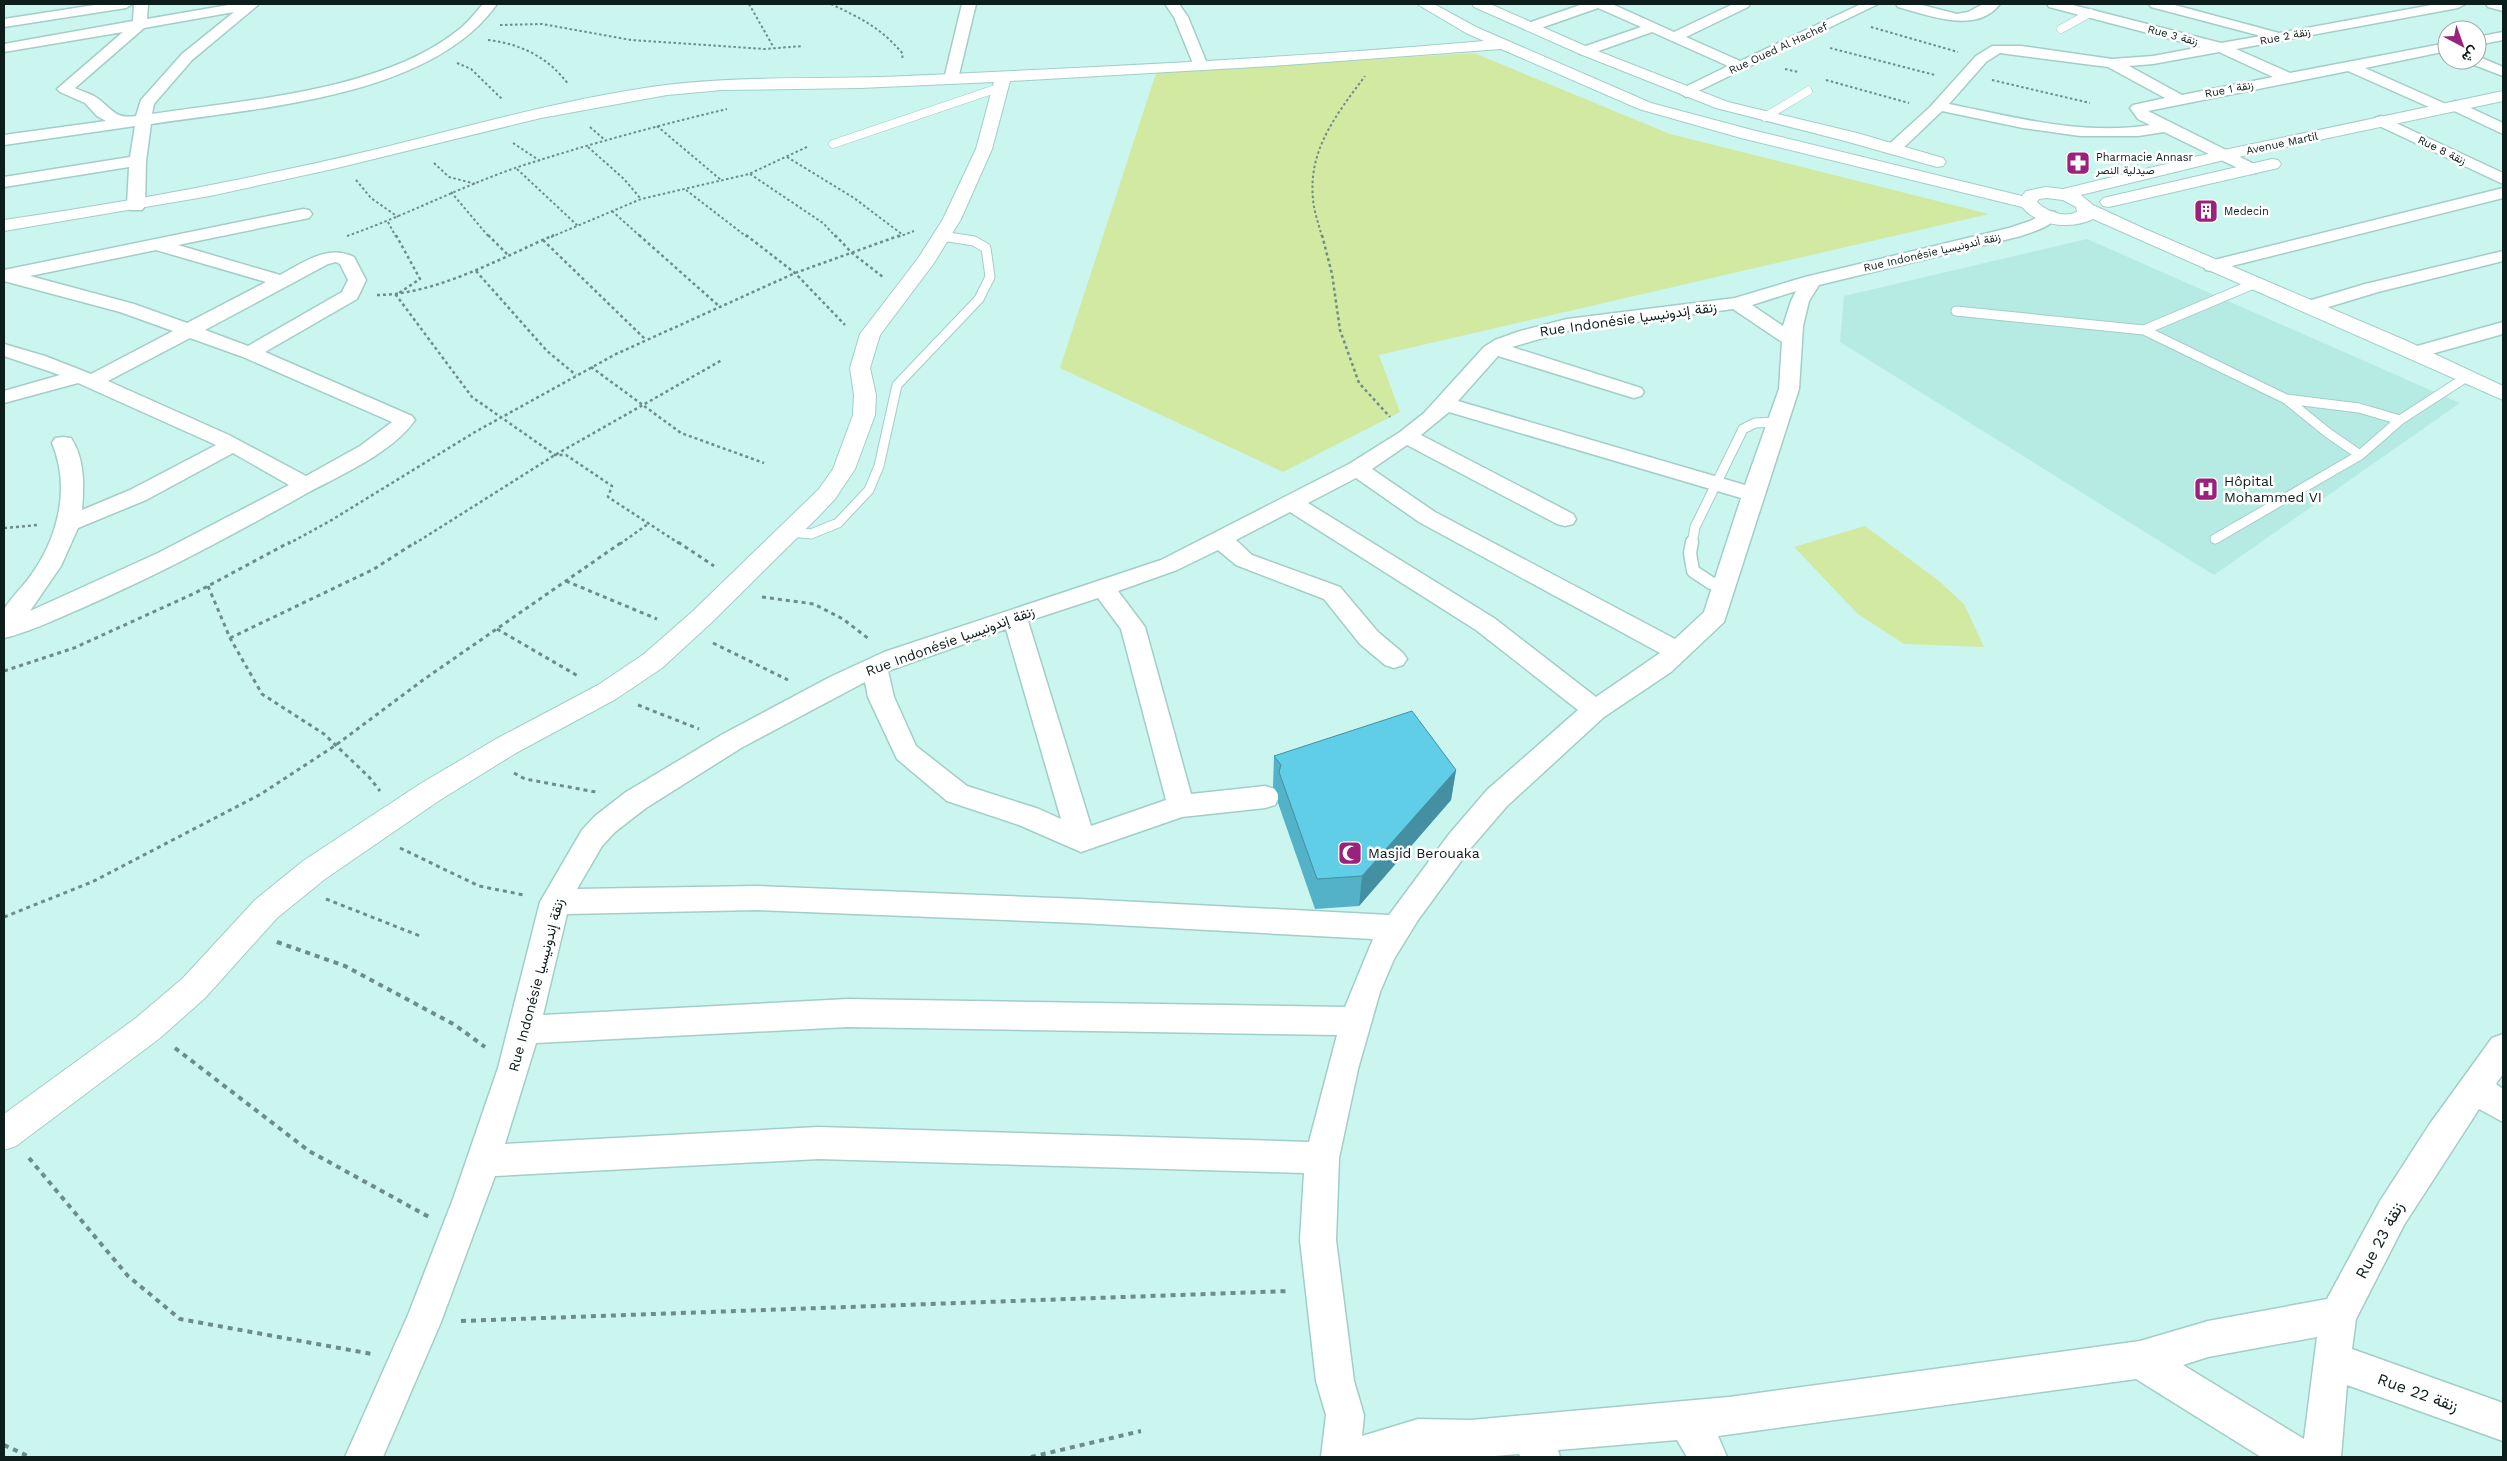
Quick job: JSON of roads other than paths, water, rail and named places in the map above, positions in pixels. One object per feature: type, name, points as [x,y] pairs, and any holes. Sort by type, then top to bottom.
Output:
[{"type":"street","points":[[4,23],[126,4]]},
{"type":"street","points":[[124,124],[104,113],[90,100],[65,88],[140,24],[140,4]]},
{"type":"street","points":[[4,48],[252,4]]},
{"type":"street","points":[[136,206],[138,161],[146,103],[188,57],[252,4]]},
{"type":"street","points":[[4,140],[279,101],[337,88],[381,74],[457,39],[490,4]]},
{"type":"street","points":[[951,79],[969,4]]},
{"type":"street","points":[[1172,4],[1181,17],[1201,66]]},
{"type":"street","points":[[1424,4],[1503,44],[1601,88],[1666,112],[2032,198],[2062,194],[2077,199],[2087,208],[2140,235],[2312,306],[2417,352],[2503,394]]},
{"type":"street","points":[[1479,4],[1686,92],[1722,105],[1950,166]]},
{"type":"street","points":[[1533,26],[1595,4]]},
{"type":"street","points":[[1602,4],[1739,66]]},
{"type":"street","points":[[1621,12],[1639,4]]},
{"type":"street","points":[[1674,37],[1744,4]]},
{"type":"street","name":"Rue Oued Al Hachef","points":[[1686,92],[1870,4]]},
{"type":"street","points":[[1902,4],[1948,17],[1972,16],[1993,4]]},
{"type":"street","name":"Rue 3 زنقة","points":[[2054,4],[2222,48],[2288,78]]},
{"type":"street","points":[[2156,4],[2279,36]]},
{"type":"street","points":[[2402,4],[2432,10]]},
{"type":"street","name":"Rue 2 زنقة","points":[[2112,63],[2140,62],[2458,4]]},
{"type":"street","points":[[2493,4],[2503,8]]},
{"type":"street","points":[[1585,50],[1654,27]]},
{"type":"street","points":[[2487,39],[2503,36]]},
{"type":"street","points":[[4,225],[136,206],[336,164],[525,117],[661,91],[717,85],[897,82],[951,79],[1002,81],[1379,55],[1503,44]]},
{"type":"street","points":[[1892,149],[1936,108],[1982,59],[1992,51],[2004,48],[2112,63],[2178,99]]},
{"type":"street","name":"Rue 1 زنقة","points":[[2250,169],[2141,114],[2138,108],[2347,65],[2437,50]]},
{"type":"street","points":[[2347,65],[2483,119],[2503,129]]},
{"type":"street","points":[[2487,65],[2503,72]]},
{"type":"street","points":[[4,1134],[148,1028],[194,988],[246,931],[292,886],[397,813],[485,758],[580,708],[636,674],[702,617],[790,532],[836,482],[856,439],[864,414],[866,395],[860,368],[870,334],[947,228],[984,149],[1002,81]]},
{"type":"street","name":"Avenue Martil","points":[[2062,194],[2224,155],[2503,96]]},
{"type":"street","points":[[1936,108],[2080,131],[2141,133],[2166,127]]},
{"type":"street","points":[[2455,125],[2503,115]]},
{"type":"street","name":"Rue 8 زنقة","points":[[2381,121],[2503,179]]},
{"type":"street","points":[[2380,140],[2436,128]]},
{"type":"street","points":[[4,182],[138,161]]},
{"type":"street","name":"Avenue Martil","points":[[2072,219],[2083,217],[2088,212],[2087,208],[2287,161]]},
{"type":"street","points":[[1978,175],[2032,198]]},
{"type":"street","points":[[2212,266],[2503,192]]},
{"type":"street","points":[[2032,198],[2035,210],[2048,216],[2072,219],[2140,235]]},
{"type":"street","points":[[6,275],[158,246],[303,214]]},
{"type":"street","name":"Rue Indonésie زنقة أندونيسيا","points":[[1812,281],[2015,232],[2036,225],[2048,216]]},
{"type":"street","points":[[158,246],[282,281]]},
{"type":"street","points":[[4,397],[87,378],[190,331],[322,260],[338,256],[348,261],[355,272],[355,286],[350,295],[250,353]]},
{"type":"street","points":[[2312,306],[2372,288],[2503,256]]},
{"type":"street","points":[[4,629],[76,602],[149,568],[359,455],[394,431],[404,420],[250,353],[127,308],[6,275]]},
{"type":"street","points":[[1340,1457],[1345,1415],[1335,1381],[1318,1240],[1322,1158],[1355,1021],[1381,953],[1431,878],[1497,798],[1595,710],[1662,666],[1715,616],[1790,389],[1796,311],[1812,281]]},
{"type":"street","name":"Rue Indonésie زنقة إندونيسيا","points":[[364,1457],[459,1233],[514,1068],[555,902],[592,838],[606,824],[636,800],[732,741],[839,683],[884,662],[1169,565],[1357,469],[1407,436],[1445,404],[1494,348],[1527,335],[1567,325],[1737,303],[1812,281]]},
{"type":"street","points":[[1737,303],[1793,341]]},
{"type":"street","points":[[2417,352],[2503,328]]},
{"type":"street","points":[[1494,348],[1634,392]]},
{"type":"street","points":[[4,350],[87,378],[232,444],[275,466],[305,485]]},
{"type":"street","points":[[1445,404],[1716,486],[1754,495]]},
{"type":"street","points":[[1407,436],[1436,454],[1565,519]]},
{"type":"street","points":[[4,629],[56,556],[70,523],[72,475],[69,456],[63,443]]},
{"type":"street","points":[[70,523],[138,495],[232,444]]},
{"type":"street","points":[[1357,469],[1427,517],[1545,578],[1678,652]]},
{"type":"street","points":[[1290,502],[1485,624],[1595,710]]},
{"type":"street","points":[[1220,539],[1244,560],[1332,593],[1369,638],[1394,660]]},
{"type":"street","points":[[1103,588],[1133,627],[1181,806]]},
{"type":"street","points":[[1015,618],[1081,841]]},
{"type":"street","points":[[884,662],[881,696],[906,752],[957,794],[1029,818],[1081,841],[1181,806],[1265,797]]},
{"type":"street","points":[[555,902],[756,898],[1071,911],[1397,928]]},
{"type":"street","points":[[524,1030],[848,1013],[1355,1021]]},
{"type":"street","name":"Rue 23 زنقة","points":[[2322,1457],[2324,1416],[2338,1315],[2370,1258],[2392,1213],[2474,1088],[2503,1048]]},
{"type":"street","points":[[2474,1088],[2503,1106]]},
{"type":"street","points":[[483,1161],[818,1143],[1322,1158]]},
{"type":"street","points":[[1355,1457],[1418,1438],[1471,1439],[1535,1445],[1687,1420],[2019,1378],[2140,1360],[2208,1339],[2338,1315]]},
{"type":"street","points":[[2140,1360],[2296,1457]]},
{"type":"street","name":"Rue 22 زنقة","points":[[2333,1361],[2503,1422]]},
{"type":"street","points":[[1687,1420],[1708,1457]]},
{"type":"lane","points":[[2061,29],[2090,14]]},
{"type":"lane","points":[[833,144],[1002,81]]},
{"type":"lane","points":[[1765,117],[1808,92]]},
{"type":"lane","points":[[790,532],[804,535],[811,534],[838,523],[869,490],[879,466],[897,385],[979,300],[990,277],[986,248],[947,228]]},
{"type":"lane","points":[[2144,330],[2256,283]]},
{"type":"lane","points":[[1956,311],[2144,330],[2286,399],[2360,455]]},
{"type":"lane","points":[[2215,539],[2360,455],[2400,420],[2468,376]]},
{"type":"lane","points":[[2286,399],[2344,406],[2387,415],[2400,420]]},
{"type":"lane","points":[[1725,586],[1710,583],[1692,571],[1690,553],[1695,527],[1743,429],[1750,424],[1760,421],[1778,422]]},
{"type":"place","name":"Pharmacie Annasr صيدلية النصر","points":[[2078,163]]},
{"type":"place","name":"Medecin","points":[[2206,211]]},
{"type":"place","name":"Hôpital Mohammed VI","points":[[2206,489]]},
{"type":"place","name":"Masjid Berouaka","points":[[1350,853]]}]
